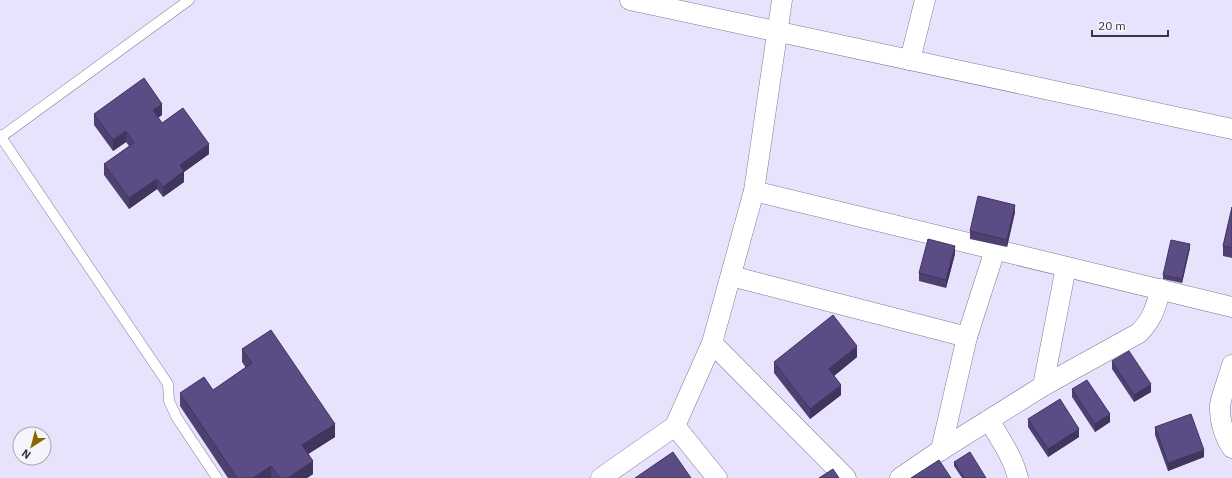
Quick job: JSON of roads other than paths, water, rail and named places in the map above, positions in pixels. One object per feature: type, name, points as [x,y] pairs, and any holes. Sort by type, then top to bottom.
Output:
[{"type":"street","points":[[630,0],[1232,129]]},
{"type":"street","points":[[601,478],[675,426],[712,343],[754,191],[782,0]]},
{"type":"street","points":[[910,60],[925,0]]},
{"type":"street","points":[[754,191],[1232,307]]},
{"type":"street","points":[[942,450],[967,337],[995,250]]},
{"type":"street","points":[[1043,386],[1066,267]]},
{"type":"street","points":[[731,276],[967,337]]},
{"type":"street","points":[[900,478],[1043,386],[1139,333],[1154,313],[1161,290]]},
{"type":"street","points":[[712,343],[846,478]]},
{"type":"street","points":[[1232,365],[1220,405],[1222,422],[1227,441],[1232,448]]},
{"type":"street","points":[[989,420],[1009,454],[1018,478]]},
{"type":"street","points":[[675,426],[717,478]]},
{"type":"lane","points":[[189,0],[1,136],[168,384],[169,401],[176,418],[217,478]]}]
